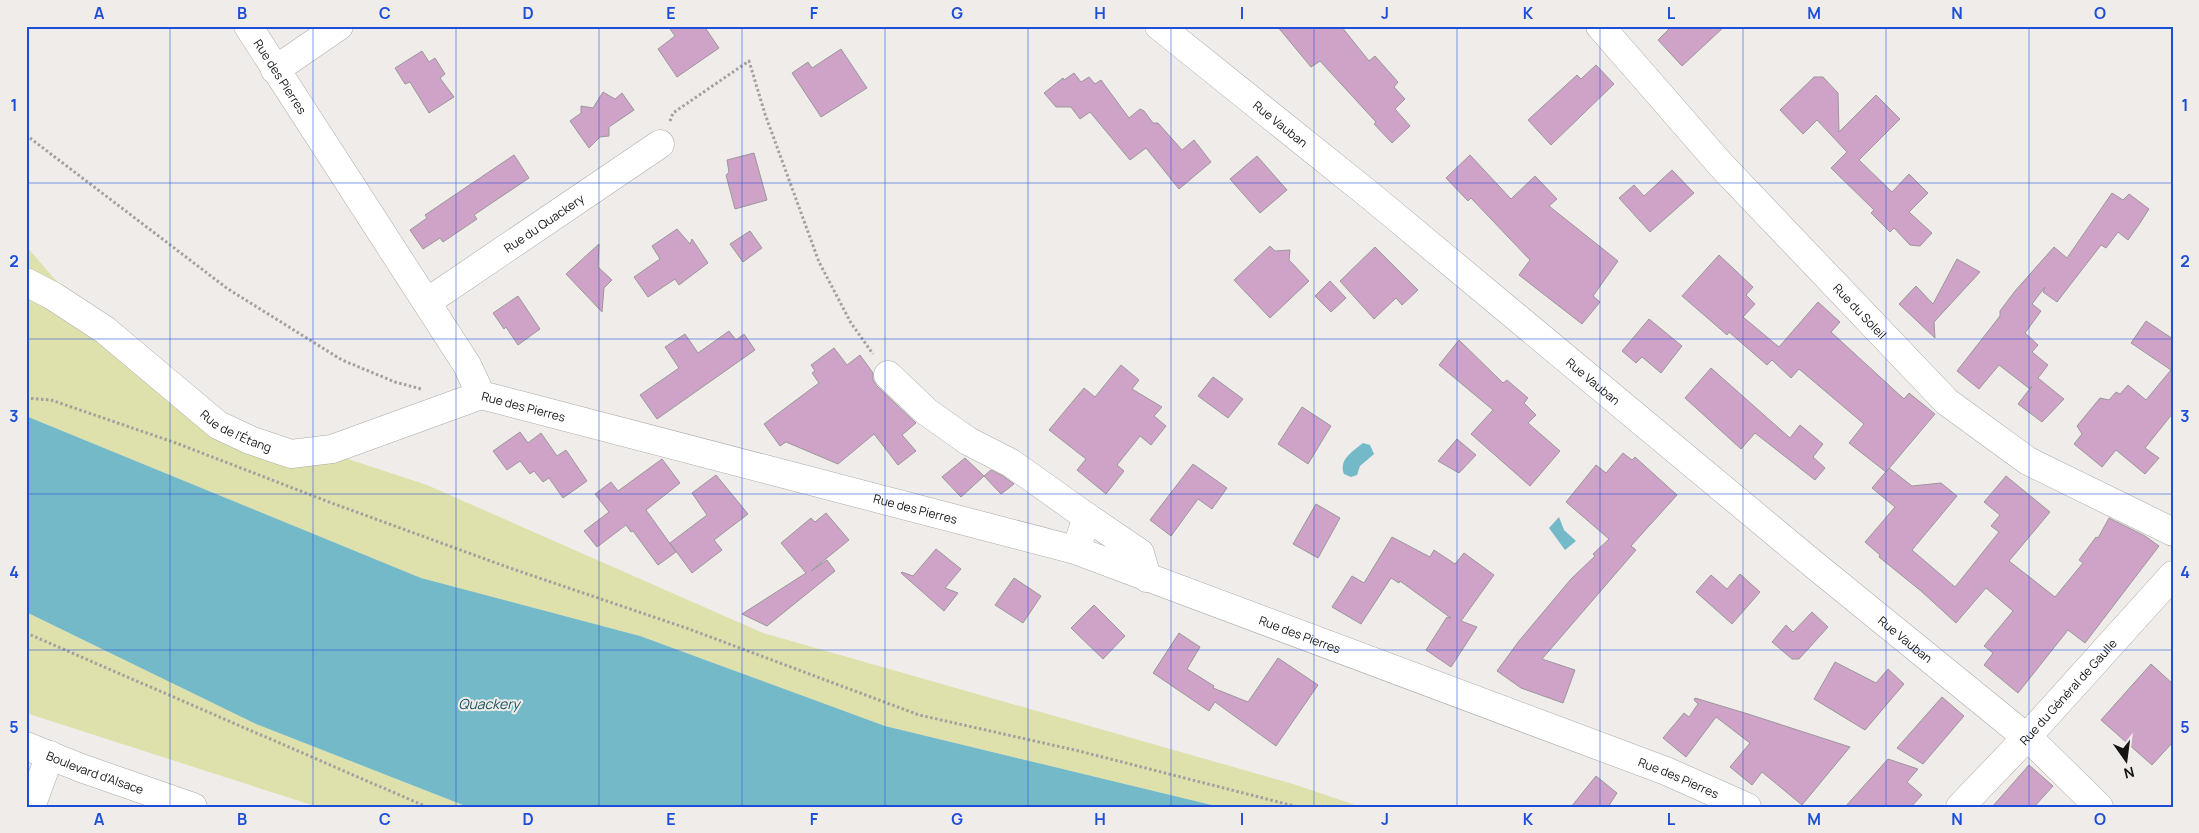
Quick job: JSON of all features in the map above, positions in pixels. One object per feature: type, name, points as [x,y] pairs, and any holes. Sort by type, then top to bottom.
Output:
[{"type":"street","name":"Rue des Pierres","points":[[248,26],[467,365],[480,395],[1075,550],[1666,771],[1747,807]]},
{"type":"street","points":[[275,70],[339,26]]},
{"type":"street","name":"Rue Vauban","points":[[1158,26],[1372,197],[2026,738],[2099,807]]},
{"type":"street","name":"Rue du Soleil","points":[[1600,26],[1721,164],[1947,402],[2028,460],[2173,532]]},
{"type":"street","name":"Rue du Quackery","points":[[427,302],[660,144]]},
{"type":"street","name":"Rue de l'Étang","points":[[26,282],[53,296],[105,330],[218,425],[250,440],[291,454],[332,449],[480,395]]},
{"type":"street","points":[[888,375],[927,412],[968,441],[1011,464],[1140,553],[1147,578]]},
{"type":"street","points":[[1075,550],[1088,517]]},
{"type":"street","name":"Rue du Général de Gaulle","points":[[1960,807],[2026,738],[2173,576]]},
{"type":"street","points":[[32,807],[38,751]]},
{"type":"street","name":"Boulevard d'Alsace","points":[[38,751],[193,807]]},
{"type":"path","points":[[660,144],[673,113],[749,61],[765,114],[819,262],[851,323],[888,375]]},
{"type":"path","points":[[26,134],[228,289],[342,360],[395,382],[428,391]]},
{"type":"path","points":[[26,398],[51,400],[176,443],[338,506],[508,568],[690,629],[919,715],[1079,751],[1298,807]]},
{"type":"path","points":[[26,633],[427,807]]},
{"type":"green space","points":[[26,246],[52,276],[172,401],[427,485],[763,633],[1293,784],[1361,807],[1220,807],[885,726],[640,636],[421,578],[26,416]]},
{"type":"green space","points":[[26,612],[256,724],[468,807],[318,807],[26,713]]},
{"type":"water","name":"Quackery","points":[[26,416],[421,578],[640,636],[885,726],[1220,807],[468,807],[256,724],[26,612]]},
{"type":"water","points":[[1363,443],[1370,445],[1374,454],[1360,466],[1357,475],[1351,477],[1344,474],[1343,464],[1345,460]]},
{"type":"water","points":[[1559,517],[1564,530],[1576,541],[1565,550],[1549,528]]},
{"type":"building","points":[[668,26],[704,26],[719,48],[677,77],[658,49],[675,36]]},
{"type":"building","points":[[1277,26],[1341,26],[1369,61],[1375,56],[1398,82],[1394,87],[1405,99],[1395,109],[1410,126],[1392,143],[1374,124],[1376,122],[1320,61],[1311,67]]},
{"type":"building","points":[[1672,26],[1725,26],[1682,66],[1658,40]]},
{"type":"building","points":[[841,49],[867,88],[821,117],[792,73],[808,62],[812,68]]},
{"type":"building","points":[[422,51],[429,62],[435,58],[445,74],[440,78],[454,97],[429,113],[410,82],[405,84],[395,68]]},
{"type":"building","points":[[1596,65],[1614,84],[1551,145],[1528,120],[1577,75],[1581,79]]},
{"type":"building","points":[[1074,73],[1081,82],[1089,77],[1095,84],[1101,80],[1129,118],[1140,109],[1144,111],[1153,123],[1158,123],[1182,150],[1194,140],[1211,162],[1179,189],[1146,148],[1130,160],[1090,112],[1080,119],[1071,107],[1056,107],[1044,93],[1063,78],[1064,80]]},
{"type":"building","points":[[1814,77],[1823,77],[1838,93],[1839,132],[1876,95],[1900,119],[1859,160],[1892,192],[1909,174],[1928,193],[1909,212],[1932,233],[1920,246],[1910,245],[1894,228],[1890,232],[1871,213],[1874,210],[1831,168],[1847,152],[1817,120],[1803,134],[1780,110]]},
{"type":"building","points":[[603,92],[615,99],[622,93],[634,110],[609,127],[609,136],[600,137],[589,148],[570,121],[581,113],[581,106],[593,108]]},
{"type":"building","points":[[754,153],[767,200],[735,209],[726,175],[729,172],[727,160]]},
{"type":"building","points":[[514,155],[529,178],[474,215],[477,219],[443,242],[440,238],[423,249],[410,230],[427,218],[425,215]]},
{"type":"building","points":[[1470,155],[1511,199],[1535,176],[1557,199],[1549,206],[1618,261],[1593,296],[1600,302],[1582,324],[1519,275],[1530,260],[1471,198],[1468,201],[1446,178]]},
{"type":"building","points":[[1257,156],[1287,190],[1260,213],[1230,179]]},
{"type":"building","points":[[1672,170],[1694,193],[1650,232],[1619,198],[1634,185],[1644,196]]},
{"type":"building","points":[[2112,193],[2123,200],[2129,194],[2149,209],[2128,240],[2118,232],[2106,248],[2101,245],[2057,302],[2043,292],[2045,287],[2032,304],[2041,311],[2025,333],[2038,345],[2032,352],[2048,365],[2038,378],[2064,399],[2042,422],[2018,404],[2030,389],[1999,365],[1979,389],[1957,371],[2000,316],[2000,311],[2015,291],[2054,247],[2067,258]]},
{"type":"building","points":[[677,229],[690,244],[692,239],[708,263],[679,285],[675,279],[648,297],[634,277],[660,259],[652,246]]},
{"type":"building","points":[[750,231],[762,248],[743,262],[730,244]]},
{"type":"building","points":[[599,244],[598,267],[612,280],[604,288],[602,312],[566,274]]},
{"type":"building","points":[[1270,246],[1275,251],[1290,250],[1289,260],[1309,281],[1270,318],[1234,280]]},
{"type":"building","points":[[1375,247],[1418,290],[1402,305],[1396,298],[1374,319],[1340,281]]},
{"type":"building","points":[[1719,255],[1753,287],[1746,295],[1755,304],[1743,317],[1779,347],[1818,302],[1840,322],[1831,332],[1904,399],[1909,393],[1935,414],[1886,472],[1849,443],[1864,424],[1799,369],[1791,378],[1772,360],[1767,365],[1729,332],[1727,335],[1682,296]]},
{"type":"building","points":[[1957,259],[1980,272],[1934,322],[1935,338],[1899,304],[1916,286],[1933,304]]},
{"type":"building","points":[[1330,281],[1346,298],[1331,312],[1315,296]]},
{"type":"building","points":[[518,296],[540,329],[518,345],[506,327],[504,329],[493,313]]},
{"type":"building","points":[[1649,319],[1682,346],[1661,373],[1642,357],[1636,363],[1622,351]]},
{"type":"building","points":[[2146,321],[2173,339],[2173,413],[2145,448],[2159,458],[2145,474],[2116,450],[2102,467],[2074,444],[2082,434],[2077,426],[2100,398],[2109,400],[2116,392],[2120,394],[2128,385],[2146,400],[2171,370],[2131,343]]},
{"type":"building","points":[[729,331],[736,340],[744,334],[755,350],[657,419],[640,395],[679,368],[665,347],[685,334],[698,353]]},
{"type":"building","points":[[1459,340],[1503,383],[1507,380],[1528,398],[1524,403],[1536,415],[1528,423],[1560,451],[1530,486],[1471,434],[1493,410],[1439,365]]},
{"type":"building","points":[[834,348],[847,365],[860,355],[873,373],[873,380],[877,386],[916,423],[902,435],[916,451],[898,465],[874,434],[838,464],[786,442],[780,446],[764,424],[819,383],[812,373],[815,371],[811,365]]},
{"type":"building","points":[[1121,365],[1139,380],[1132,389],[1162,407],[1154,416],[1166,426],[1151,445],[1140,436],[1117,465],[1124,471],[1106,494],[1077,470],[1086,459],[1049,430],[1084,388],[1095,397]]},
{"type":"building","points":[[1711,368],[1790,438],[1800,425],[1823,444],[1813,457],[1825,468],[1815,480],[1755,433],[1741,449],[1685,398]]},
{"type":"building","points":[[1213,377],[1243,399],[1228,418],[1198,396]]},
{"type":"building","points":[[1302,407],[1331,426],[1308,464],[1278,444]]},
{"type":"building","points":[[520,432],[528,443],[541,433],[557,456],[566,450],[587,481],[563,498],[549,478],[543,482],[534,471],[530,474],[520,461],[507,470],[493,451]]},
{"type":"building","points":[[1457,439],[1476,455],[1459,473],[1438,461]]},
{"type":"building","points":[[1623,453],[1632,460],[1635,457],[1677,495],[1631,546],[1636,550],[1542,659],[1575,670],[1563,703],[1521,688],[1497,671],[1519,641],[1571,579],[1595,556],[1593,554],[1609,539],[1566,502],[1596,465],[1606,473]]},
{"type":"building","points":[[965,458],[984,476],[961,497],[942,477]]},
{"type":"building","points":[[662,459],[680,483],[646,510],[676,552],[658,565],[633,531],[631,532],[626,525],[597,547],[584,531],[609,512],[595,494],[611,482],[618,491]]},
{"type":"building","points":[[1193,464],[1227,488],[1212,509],[1198,499],[1171,536],[1150,520]]},
{"type":"building","points":[[1889,468],[1912,486],[1941,483],[1957,496],[1912,550],[1955,587],[1999,532],[1991,526],[2000,515],[1984,502],[2006,476],[2050,512],[2009,561],[2055,597],[2083,563],[2079,560],[2096,537],[2098,538],[2109,518],[2145,536],[2159,546],[2085,643],[2068,630],[2018,693],[1984,665],[1993,653],[1984,646],[2013,611],[1986,588],[1956,623],[1921,591],[1879,557],[1880,555],[1865,542],[1895,507],[1872,488]]},
{"type":"building","points":[[991,470],[1014,484],[1001,494],[984,476]]},
{"type":"building","points":[[716,475],[748,514],[714,540],[722,550],[692,573],[670,543],[707,515],[692,493]]},
{"type":"building","points":[[1316,504],[1340,518],[1318,558],[1293,544]]},
{"type":"building","points":[[826,513],[849,540],[811,571],[827,560],[835,571],[767,626],[742,614],[806,573],[781,543],[811,518],[815,522]]},
{"type":"building","points":[[1392,537],[1430,557],[1434,550],[1455,564],[1464,553],[1494,575],[1461,621],[1477,627],[1451,667],[1426,650],[1447,617],[1451,618],[1400,581],[1399,583],[1391,578],[1361,624],[1332,607],[1352,576],[1364,583]]},
{"type":"building","points":[[936,549],[961,569],[945,588],[958,593],[944,611],[901,573],[913,576]]},
{"type":"building","points":[[1740,574],[1760,592],[1732,624],[1696,592],[1711,575],[1727,589]]},
{"type":"building","points":[[1014,578],[1041,596],[1023,623],[995,605]]},
{"type":"building","points":[[1094,605],[1125,636],[1103,659],[1071,628]]},
{"type":"building","points":[[1812,612],[1828,627],[1799,659],[1792,659],[1772,642],[1786,625],[1793,632]]},
{"type":"building","points":[[1179,633],[1200,647],[1187,669],[1214,686],[1213,688],[1248,702],[1278,658],[1318,685],[1276,746],[1215,702],[1209,711],[1153,673]]},
{"type":"building","points":[[1835,662],[1876,683],[1888,669],[1904,684],[1865,730],[1814,699]]},
{"type":"building","points":[[2151,664],[2173,684],[2173,742],[2152,765],[2101,720]]},
{"type":"building","points":[[1942,697],[1964,716],[1923,764],[1897,748]]},
{"type":"building","points":[[1695,698],[1850,747],[1802,805],[1762,772],[1752,785],[1730,767],[1750,743],[1716,717],[1686,757],[1663,738],[1684,713],[1689,717],[1698,704],[1694,700]]},
{"type":"building","points":[[1888,759],[1918,769],[1907,782],[1922,795],[1911,807],[1845,807]]},
{"type":"building","points":[[2029,765],[2053,786],[2034,807],[1992,807]]},
{"type":"building","points":[[1596,776],[1617,793],[1608,807],[1571,807]]}]
